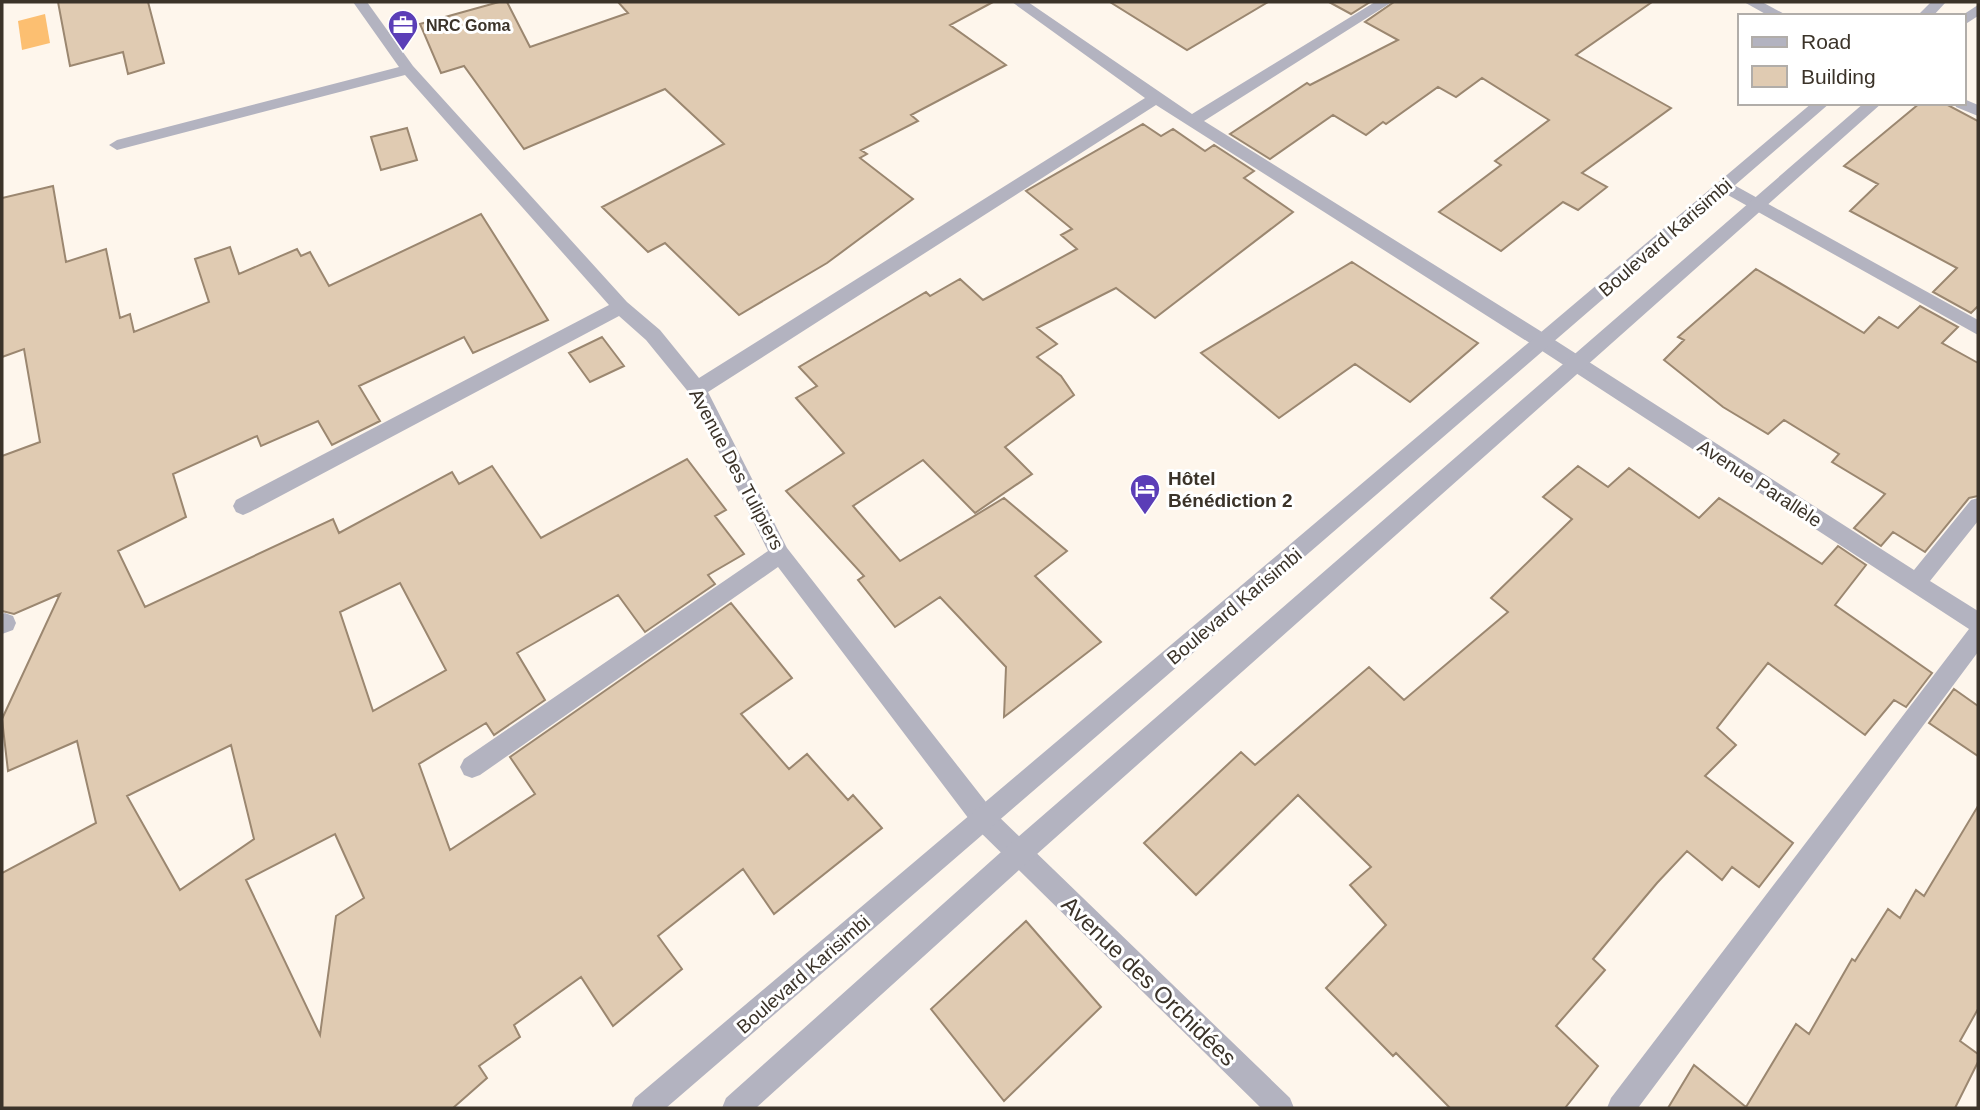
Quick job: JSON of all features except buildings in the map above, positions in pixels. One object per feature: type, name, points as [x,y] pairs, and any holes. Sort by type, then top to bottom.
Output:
[{"type":"street","name":"Avenue Des Tulipiers","points":[[359,2],[408,69],[621,307],[653,335],[697,388],[780,554],[984,819],[1019,853]]},
{"type":"street","name":"Avenue Parallèle","points":[[1019,2],[1156,98],[1543,342],[1978,623]]},
{"type":"street","points":[[1192,121],[1385,2]]},
{"type":"street","points":[[1751,2],[1777,14]]},
{"type":"street","points":[[1926,14],[1939,2]]},
{"type":"street","points":[[117,145],[408,69]]},
{"type":"street","points":[[697,388],[1156,98]]},
{"type":"street","name":"Boulevard Karisimbi","points":[[645,1108],[1820,105]]},
{"type":"street","points":[[736,1108],[1019,853],[1872,105]]},
{"type":"street","points":[[1725,186],[1978,328]]},
{"type":"street","points":[[243,506],[621,307]]},
{"type":"street","points":[[1916,583],[1978,506]]},
{"type":"street","points":[[472,767],[780,554]]},
{"type":"street","points":[[1621,1108],[1978,635]]},
{"type":"street","name":"Avenue des Orchidées","points":[[1019,853],[1280,1108]]},
{"type":"shaded area","points":[[45,14],[50,43],[22,50],[18,21]]},
{"type":"place","name":"NRC Goma","points":[[403,52]]},
{"type":"place","name":"Hôtel Bénédiction 2","points":[[1145,516]]}]
